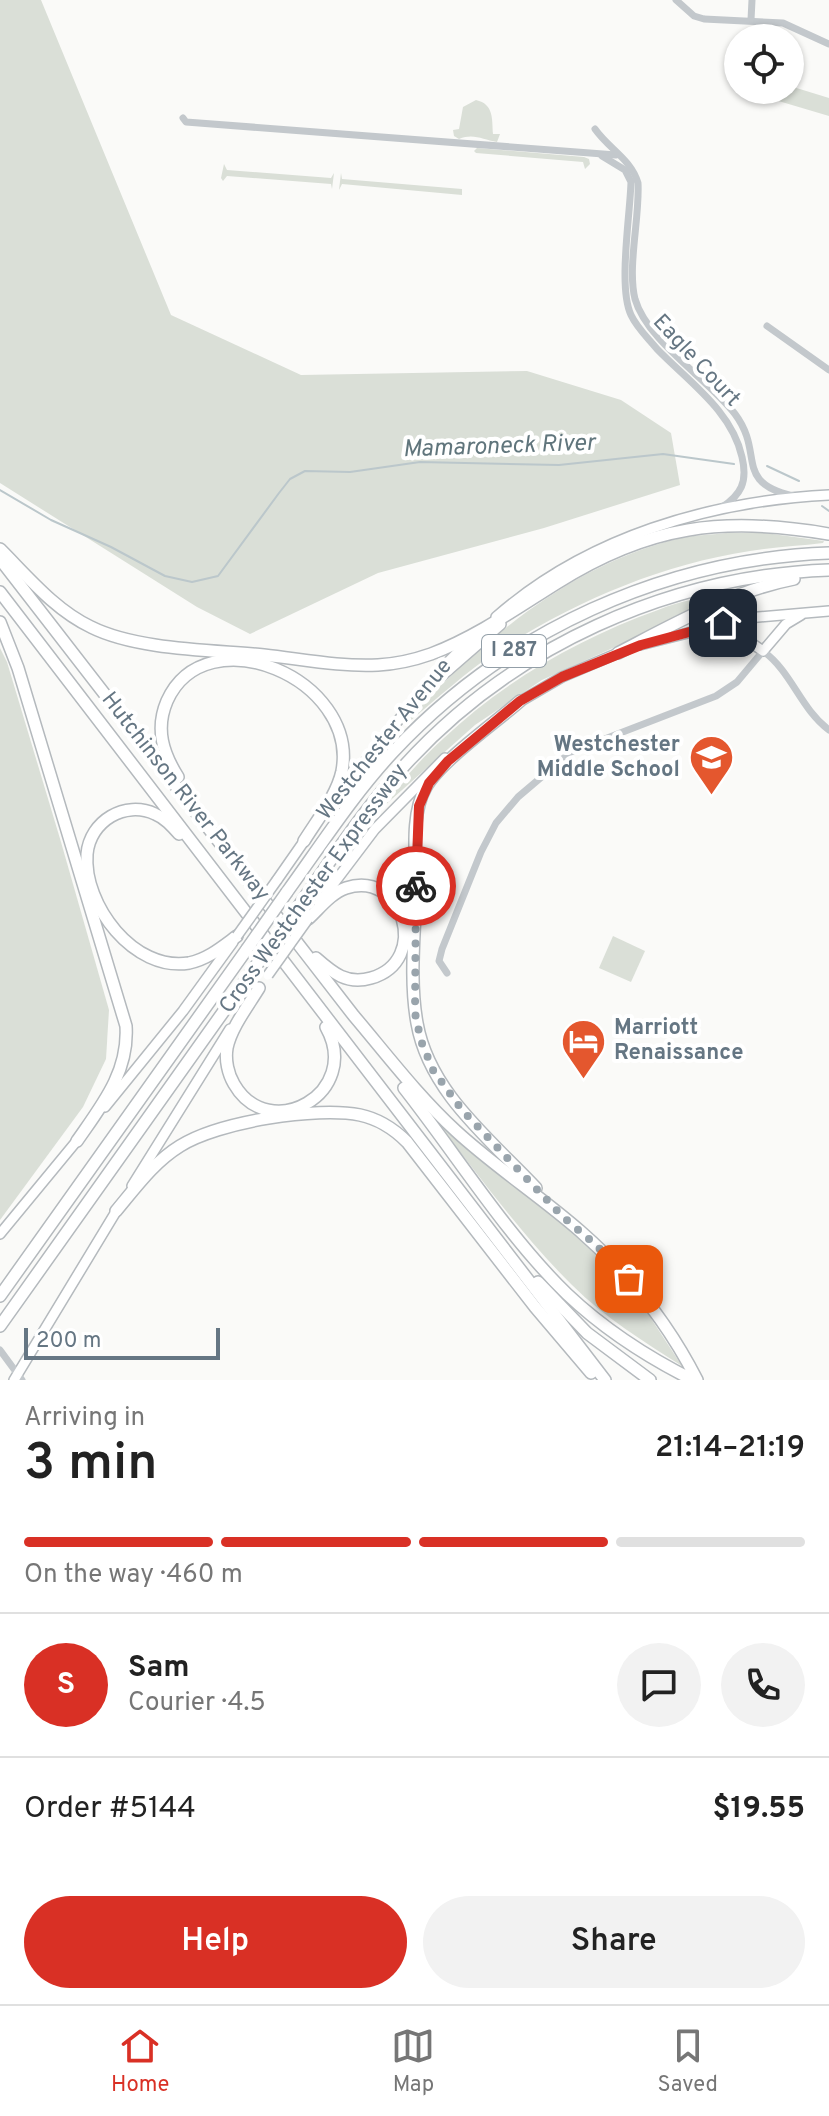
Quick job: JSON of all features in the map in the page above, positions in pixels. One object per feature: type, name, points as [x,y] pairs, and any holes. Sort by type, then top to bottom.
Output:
[{"type":"highway","points":[[0,549],[76,619],[107,634],[146,643],[380,665],[430,654],[607,556],[645,540],[679,531],[749,524],[829,534]]},
{"type":"highway","name":"Cross Westchester Expressway","points":[[0,1296],[355,798],[392,753],[453,695],[511,653],[594,607],[673,578],[743,562],[829,553]]},
{"type":"highway","name":"Hutchinson River Parkway","points":[[0,559],[354,1016],[439,1115],[595,1244],[629,1279],[675,1342],[695,1380]]},
{"type":"highway","points":[[618,653],[741,594],[829,571]]},
{"type":"highway","name":"Cross Westchester Expressway","points":[[0,1326],[367,809],[405,764],[466,707],[526,664],[598,624],[675,596],[755,577],[829,571]]},
{"type":"highway","name":"Hutchinson River Parkway","points":[[0,592],[605,1380]]},
{"type":"highway","points":[[423,691],[476,643],[532,599]]},
{"type":"highway","points":[[0,622],[18,668],[125,1020],[126,1048],[120,1071],[109,1094],[77,1141]]},
{"type":"highway","points":[[210,828],[165,755],[161,738],[162,716],[173,691],[188,675],[219,661],[242,661],[276,670],[302,682],[322,699],[336,724],[343,751],[341,773],[304,841]]},
{"type":"highway","points":[[520,701],[439,770],[422,796],[417,826],[415,1013],[425,1053],[446,1091],[563,1217]]},
{"type":"highway","points":[[214,872],[168,823],[149,811],[129,810],[112,815],[97,827],[89,845],[90,875],[104,912],[117,933],[140,952],[168,962],[188,963],[208,957],[237,936]]},
{"type":"highway","points":[[288,931],[330,971],[351,980],[367,979],[384,972],[394,963],[403,947],[405,928],[400,912],[387,896],[373,888],[357,886],[342,889],[308,919]]},
{"type":"highway","points":[[259,988],[230,1040],[227,1063],[231,1078],[242,1095],[256,1105],[277,1111],[313,1101],[325,1089],[334,1070],[332,1040],[303,989]]},
{"type":"highway","points":[[354,1016],[397,1078],[544,1269],[605,1326],[648,1356],[695,1380]]},
{"type":"highway","points":[[116,1211],[148,1172],[166,1156],[213,1130],[324,1113],[371,1118],[407,1142],[535,1307],[597,1380]]},
{"type":"highway","points":[[479,1216],[578,1324],[606,1349],[650,1380]]},
{"type":"main road","name":"Westchester Avenue","points":[[237,936],[361,764],[441,669],[488,624],[530,590],[594,553],[659,526],[720,509],[829,495]]},
{"type":"main road","points":[[712,625],[734,631],[763,651],[786,624],[807,611]]},
{"type":"main road","points":[[18,1378],[191,1088],[359,848],[408,793],[461,744],[520,701],[562,677],[618,653],[712,625],[759,616],[829,611]]},
{"type":"main road","points":[[0,1234],[183,1011],[237,936]]},
{"type":"street","points":[[676,0],[694,16],[704,19],[783,23],[829,44]]},
{"type":"street","points":[[751,20],[752,0]]},
{"type":"street","name":"Eagle Court","points":[[183,118],[186,122],[618,155]]},
{"type":"street","name":"Eagle Court","points":[[595,129],[633,167],[638,183],[633,286],[639,308],[649,325],[741,423],[751,449],[755,475],[760,482],[769,489],[795,497]]},
{"type":"street","name":"Eagle Court","points":[[592,153],[619,165],[631,182],[624,285],[631,316],[645,335],[726,419],[738,442],[745,468],[745,482],[736,497],[720,509]]},
{"type":"street","points":[[767,326],[829,370]]},
{"type":"street","points":[[447,973],[439,961],[442,949],[496,823],[518,797],[571,752],[727,690],[763,651],[785,671],[809,712],[829,730]]},
{"type":"street","points":[[0,1350],[18,1378]]},
{"type":"shaded area","points":[[0,0],[41,0],[171,315],[301,375],[527,371],[621,400],[671,433],[680,485],[544,528],[378,573],[250,634],[197,607],[0,483]]},
{"type":"shaded area","points":[[804,90],[829,98],[829,116],[789,104],[804,104]]},
{"type":"shaded area","points":[[476,100],[489,109],[493,134],[500,134],[497,142],[454,136],[453,130],[459,129],[463,107]]},
{"type":"shaded area","points":[[477,148],[584,157],[589,159],[590,164],[585,169],[583,162],[476,153]]},
{"type":"shaded area","points":[[224,164],[227,170],[331,178],[334,173],[332,189],[331,184],[227,176],[223,181]]},
{"type":"shaded area","points":[[341,173],[342,179],[462,189],[462,195],[342,184],[339,190]]},
{"type":"shaded area","points":[[765,533],[824,541],[716,557],[618,588],[556,617],[496,652],[410,721],[408,719],[497,635],[564,587],[638,551],[683,538]]},
{"type":"shaded area","points":[[729,591],[730,595],[542,680],[475,725],[374,815],[434,747],[467,717],[544,663],[629,621],[675,604]]},
{"type":"shaded area","points":[[0,648],[7,662],[109,1010],[106,1059],[83,1107],[0,1220]]},
{"type":"shaded area","points":[[613,936],[645,951],[631,982],[599,968]]},
{"type":"shaded area","points":[[434,1119],[555,1215],[605,1261],[635,1294],[682,1366],[611,1319],[572,1285],[518,1225]]},
{"type":"waterway","name":"Mamaroneck River","points":[[0,490],[51,520],[165,576],[192,582],[218,576],[290,479],[305,471],[350,472],[420,462],[559,465],[663,454],[734,464]]},
{"type":"waterway","name":"Mamaroneck River","points":[[767,466],[799,481]]},
{"type":"waterway","name":"Mamaroneck River","points":[[822,506],[829,511]]},
{"type":"way so far","points":[[416,886],[415,1013],[421,1041],[433,1070],[462,1110],[563,1217],[629,1279]]},
{"type":"place","name":"Westchester Middle School","points":[[711,797]]},
{"type":"place","name":"Marriott Renaissance","points":[[583,1080]]},
{"type":"route","points":[[416,886],[419,806],[429,783],[448,761],[520,701],[562,677],[641,645],[723,623]]}]
